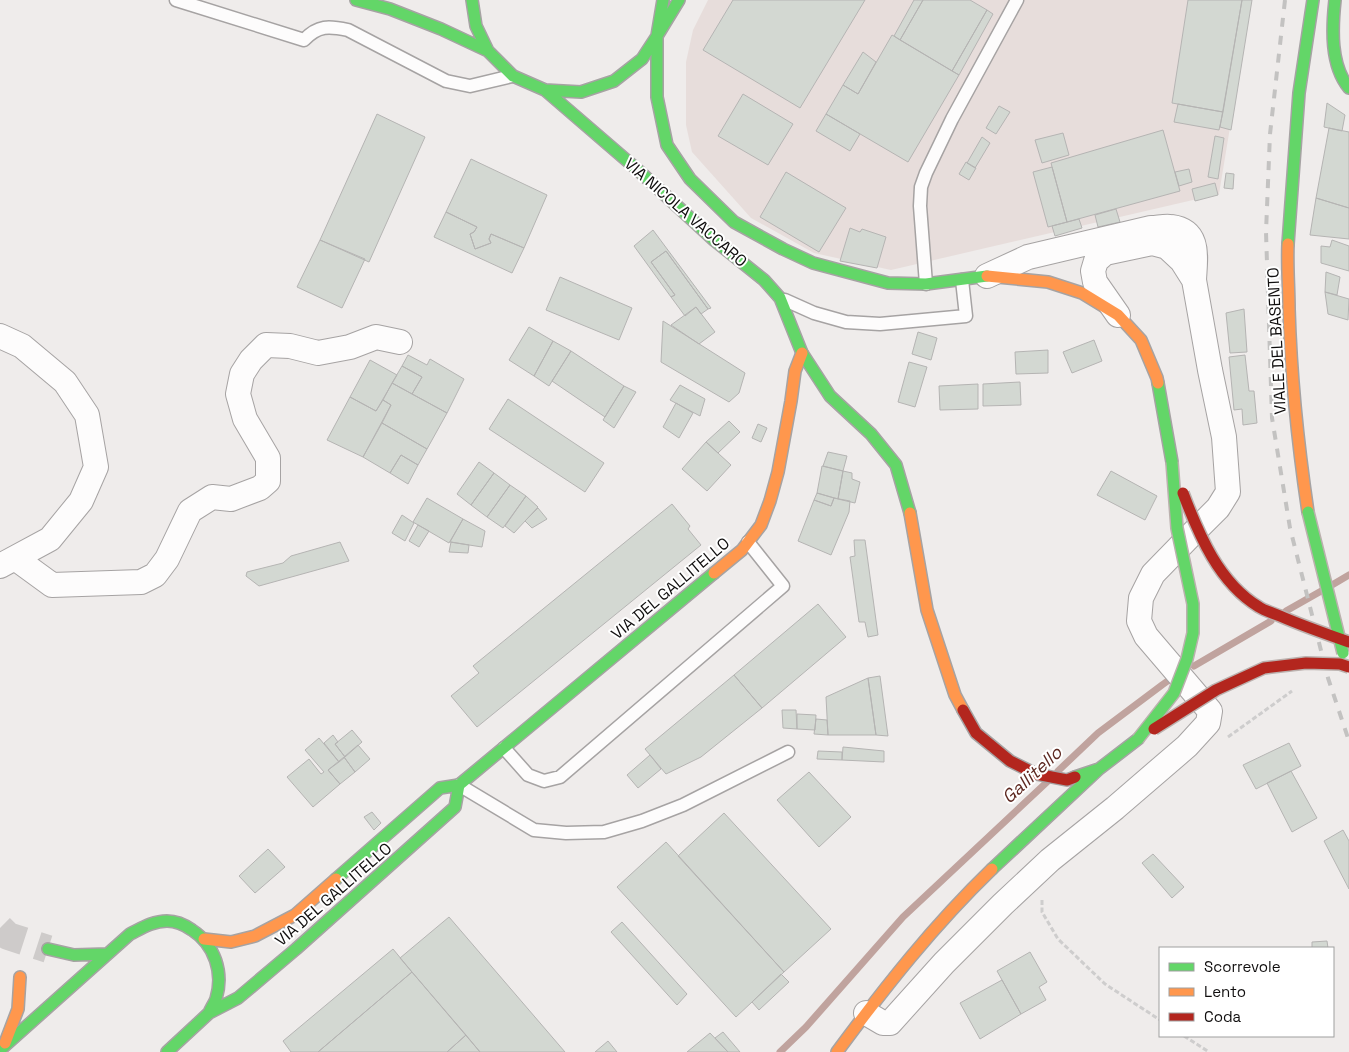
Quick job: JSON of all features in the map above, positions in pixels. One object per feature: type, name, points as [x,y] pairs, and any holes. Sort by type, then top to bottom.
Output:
[{"type":"main road","points":[[356,0],[390,9],[488,50]]},
{"type":"main road","points":[[472,0],[476,26],[488,50],[513,76],[545,90],[581,92],[614,81],[642,59],[679,0]]},
{"type":"main road","points":[[657,36],[663,0]]},
{"type":"main road","name":"VIALE DEL BASENTO","points":[[1313,0],[1299,93],[1291,202],[1288,252],[1290,330],[1299,454],[1308,512],[1349,672]]},
{"type":"main road","points":[[1335,0],[1332,44],[1337,63],[1347,86]]},
{"type":"main road","name":"VIA NICOLA VACCARO","points":[[657,36],[657,96],[667,145],[690,179],[734,222],[813,263],[888,283],[926,284],[986,276]]},
{"type":"main road","points":[[1331,81],[1347,86]]},
{"type":"main road","name":"VIA NICOLA VACCARO","points":[[545,90],[639,171],[714,240],[764,280],[780,298],[802,353],[830,396],[871,434],[896,465],[908,510],[928,610],[955,695],[976,733],[1010,761],[1036,774],[1067,780],[1099,769]]},
{"type":"main road","points":[[1297,131],[1311,94]]},
{"type":"main road","points":[[986,276],[1048,282],[1082,293],[1118,315],[1141,340],[1157,378],[1172,462],[1177,528],[1193,604],[1193,633],[1187,659],[1174,693],[1138,739]]},
{"type":"main road","name":"VIA DEL GALLITELLO","points":[[204,939],[231,942],[255,936],[295,915],[440,788],[459,785],[742,550],[761,524],[770,502],[778,472],[795,371],[802,353]]},
{"type":"main road","points":[[1172,462],[1203,542],[1217,566],[1238,590],[1260,607],[1293,622],[1349,642]]},
{"type":"main road","points":[[837,1052],[915,950],[939,922],[1099,769],[1138,739],[1216,690],[1264,668],[1306,663],[1340,664],[1349,672]]},
{"type":"main road","name":"VIA DEL GALLITELLO","points":[[167,1052],[209,1013],[238,998],[296,949],[455,807],[459,785]]},
{"type":"main road","name":"VIA DEL GALLITELLO","points":[[2,1048],[130,934],[153,923],[170,921],[186,926],[204,939],[215,956],[219,980],[216,998],[209,1013]]},
{"type":"main road","points":[[48,949],[74,955],[107,954]]},
{"type":"main road","points":[[2,1048],[18,1009],[20,977]]},
{"type":"street","name":"VIA NICOLA VACCARO","points":[[986,276],[1028,257],[1151,228],[1170,227],[1182,230],[1192,238],[1196,254],[1194,280]]},
{"type":"street","points":[[866,1013],[883,1023],[890,1023],[1002,904],[1050,860],[1115,808],[1187,746],[1208,723],[1210,711],[1146,636],[1139,621],[1141,598],[1153,574],[1218,508],[1228,492],[1224,437],[1194,280],[1182,261],[1167,247],[1152,243],[1105,253],[1096,262],[1093,271],[1095,282],[1118,315]]},
{"type":"street","points":[[0,336],[22,346],[65,382],[87,415],[96,467],[81,501],[50,539],[7,562]]},
{"type":"street","points":[[7,562],[52,585],[141,582],[155,575],[167,559],[190,511],[212,497],[230,499],[260,488],[268,481],[268,458],[245,419],[238,394],[242,374],[251,360],[266,345],[290,346],[318,353],[350,347],[376,337],[400,342]]},
{"type":"lane","points":[[176,0],[304,40],[312,32],[330,26],[348,30],[446,80],[470,86],[513,76]]},
{"type":"lane","points":[[926,284],[920,206],[921,187],[926,172],[952,119],[1017,0]]},
{"type":"lane","points":[[780,298],[814,313],[846,322],[880,324],[966,316],[962,280]]},
{"type":"lane","points":[[504,748],[528,776],[544,781],[560,778],[783,586],[748,542]]},
{"type":"lane","points":[[459,785],[534,830],[566,833],[604,832],[642,821],[683,805],[788,752]]},
{"type":"path","points":[[1058,940],[1105,984],[1159,1019]]},
{"type":"path","points":[[1186,1037],[1209,1052]]},
{"type":"shaded area","points":[[708,0],[1251,0],[1219,194],[891,270],[814,253],[751,218],[692,152],[686,125],[686,62],[693,30]]},
{"type":"building","points":[[733,0],[865,0],[800,108],[703,50]]},
{"type":"building","points":[[914,0],[923,0],[900,40],[894,36]]},
{"type":"building","points":[[923,0],[970,0],[987,10],[952,71],[900,40]]},
{"type":"building","points":[[1188,0],[1242,0],[1223,112],[1172,103]]},
{"type":"building","points":[[1242,0],[1252,0],[1231,130],[1220,127]]},
{"type":"building","points":[[987,10],[993,14],[959,75],[952,71]]},
{"type":"building","points":[[892,35],[959,75],[908,162],[826,114],[843,85],[858,94]]},
{"type":"building","points":[[863,52],[876,62],[858,94],[843,85]]},
{"type":"building","points":[[743,94],[793,124],[768,165],[718,136]]},
{"type":"building","points":[[1327,103],[1345,115],[1342,131],[1324,127]]},
{"type":"building","points":[[1178,104],[1223,112],[1219,130],[1174,122]]},
{"type":"building","points":[[999,106],[1010,112],[996,134],[986,128]]},
{"type":"building","points":[[377,114],[425,137],[369,262],[320,240]]},
{"type":"building","points":[[826,114],[860,134],[850,151],[816,131]]},
{"type":"building","points":[[1329,128],[1349,132],[1349,208],[1316,198]]},
{"type":"building","points":[[1163,130],[1180,191],[1067,222],[1051,163]]},
{"type":"building","points":[[1063,133],[1069,155],[1042,163],[1035,140]]},
{"type":"building","points":[[1215,136],[1224,138],[1218,179],[1208,177]]},
{"type":"building","points":[[982,137],[990,143],[975,168],[967,163]]},
{"type":"building","points":[[471,159],[547,195],[524,248],[491,234],[489,239],[491,243],[475,249],[470,234],[477,227],[446,212]]},
{"type":"building","points":[[966,162],[976,168],[969,180],[959,174]]},
{"type":"building","points":[[1052,167],[1067,222],[1048,227],[1033,172]]},
{"type":"building","points":[[1189,169],[1192,182],[1179,186],[1175,172]]},
{"type":"building","points":[[786,172],[846,208],[819,252],[760,217]]},
{"type":"building","points":[[1226,173],[1234,174],[1233,189],[1224,188]]},
{"type":"building","points":[[1215,183],[1218,195],[1195,201],[1192,189]]},
{"type":"building","points":[[1316,198],[1349,208],[1349,239],[1310,235]]},
{"type":"building","points":[[1116,209],[1120,222],[1098,227],[1095,215]]},
{"type":"building","points":[[446,212],[477,227],[470,234],[475,249],[491,243],[489,239],[491,234],[524,248],[512,273],[434,237]]},
{"type":"building","points":[[1079,219],[1082,228],[1055,236],[1052,226]]},
{"type":"building","points":[[850,228],[860,232],[862,229],[886,237],[877,268],[840,261]]},
{"type":"building","points":[[653,230],[711,308],[708,309],[666,251],[651,262],[675,295],[671,297],[634,246]]},
{"type":"building","points":[[320,240],[365,259],[342,308],[297,287]]},
{"type":"building","points":[[1332,240],[1349,246],[1349,271],[1321,263],[1321,246],[1330,247]]},
{"type":"building","points":[[666,251],[708,309],[701,314],[696,307],[685,316],[671,297],[675,295],[651,262]]},
{"type":"building","points":[[1326,272],[1340,277],[1337,295],[1325,292]]},
{"type":"building","points":[[560,277],[632,308],[619,340],[546,310]]},
{"type":"building","points":[[1325,292],[1349,299],[1348,320],[1328,314]]},
{"type":"building","points":[[696,307],[715,332],[699,344],[671,325]]},
{"type":"building","points":[[1244,309],[1247,352],[1230,353],[1226,313]]},
{"type":"building","points":[[663,321],[745,373],[739,393],[729,402],[661,362]]},
{"type":"building","points":[[529,327],[553,341],[534,376],[509,360]]},
{"type":"building","points":[[918,332],[937,338],[931,360],[912,354]]},
{"type":"building","points":[[1094,340],[1102,361],[1072,373],[1063,352]]},
{"type":"building","points":[[553,341],[571,351],[549,386],[534,376]]},
{"type":"building","points":[[1048,350],[1048,373],[1016,374],[1015,352]]},
{"type":"building","points":[[571,351],[624,386],[605,417],[552,381]]},
{"type":"building","points":[[408,355],[427,365],[430,359],[464,379],[447,413],[412,394],[422,377],[402,366]]},
{"type":"building","points":[[1245,355],[1249,391],[1254,391],[1257,423],[1243,425],[1242,409],[1234,410],[1229,357]]},
{"type":"building","points":[[370,360],[397,375],[376,411],[350,397]]},
{"type":"building","points":[[909,362],[927,367],[915,407],[898,402]]},
{"type":"building","points":[[402,366],[422,377],[412,394],[392,383]]},
{"type":"building","points":[[1020,382],[1021,405],[983,406],[983,384]]},
{"type":"building","points":[[392,383],[447,413],[427,449],[382,423],[391,405],[383,400]]},
{"type":"building","points":[[978,384],[978,409],[940,410],[939,386]]},
{"type":"building","points":[[680,385],[705,399],[700,416],[670,400]]},
{"type":"building","points":[[624,386],[636,392],[614,428],[603,420]]},
{"type":"building","points":[[350,397],[376,411],[383,400],[391,405],[363,457],[327,440]]},
{"type":"building","points":[[508,399],[604,463],[585,492],[489,429]]},
{"type":"building","points":[[676,403],[693,413],[679,438],[663,427]]},
{"type":"building","points":[[729,421],[740,432],[718,453],[706,442]]},
{"type":"building","points":[[382,423],[427,449],[418,465],[401,455],[390,473],[363,457]]},
{"type":"building","points":[[758,424],[767,428],[761,442],[752,438]]},
{"type":"building","points":[[706,442],[731,465],[707,491],[682,469]]},
{"type":"building","points":[[828,452],[847,456],[843,471],[823,466]]},
{"type":"building","points":[[401,455],[418,465],[408,484],[390,473]]},
{"type":"building","points":[[479,462],[494,473],[471,505],[457,494]]},
{"type":"building","points":[[822,466],[843,471],[838,499],[817,493]]},
{"type":"building","points":[[843,471],[852,473],[852,479],[860,482],[855,503],[838,499]]},
{"type":"building","points":[[1111,471],[1157,496],[1145,520],[1097,495]]},
{"type":"building","points":[[494,473],[510,485],[487,517],[471,505]]},
{"type":"building","points":[[510,485],[526,496],[503,528],[487,517]]},
{"type":"building","points":[[817,493],[834,498],[831,506],[814,500]]},
{"type":"building","points":[[526,496],[538,507],[514,533],[505,526]]},
{"type":"building","points":[[427,498],[463,519],[449,543],[413,522]]},
{"type":"building","points":[[834,498],[850,501],[849,512],[831,555],[798,541],[814,500],[831,506]]},
{"type":"building","points":[[672,504],[690,526],[688,529],[701,545],[477,727],[451,696],[479,673],[473,666]]},
{"type":"building","points":[[538,508],[547,519],[532,528],[525,521]]},
{"type":"building","points":[[402,515],[414,523],[405,541],[392,533]]},
{"type":"building","points":[[463,519],[485,531],[482,547],[450,542]]},
{"type":"building","points":[[418,525],[429,531],[419,547],[409,541]]},
{"type":"building","points":[[854,540],[865,540],[878,635],[868,637],[865,622],[859,622],[850,557],[855,556]]},
{"type":"building","points":[[340,542],[349,561],[259,586],[246,576],[247,572],[283,563],[291,556]]},
{"type":"building","points":[[451,542],[469,545],[468,553],[449,552]]},
{"type":"building","points":[[818,604],[846,637],[762,708],[734,675]]},
{"type":"building","points":[[734,675],[762,708],[701,757],[666,774],[645,749]]},
{"type":"building","points":[[880,676],[888,736],[876,735],[868,678]]},
{"type":"building","points":[[868,678],[876,735],[828,735],[826,697]]},
{"type":"building","points":[[782,710],[796,710],[797,729],[783,728]]},
{"type":"building","points":[[797,714],[816,715],[815,730],[797,729]]},
{"type":"building","points":[[816,719],[827,720],[828,735],[814,734]]},
{"type":"building","points":[[352,730],[362,742],[345,757],[335,744]]},
{"type":"building","points":[[333,735],[338,742],[335,744],[345,757],[339,762],[324,743]]},
{"type":"building","points":[[319,738],[339,762],[328,770],[340,784],[313,807],[287,777],[309,759],[321,774],[324,772],[305,750]]},
{"type":"building","points":[[1289,743],[1301,766],[1256,789],[1243,765]]},
{"type":"building","points":[[358,745],[370,759],[355,772],[344,757]]},
{"type":"building","points":[[843,747],[884,751],[884,762],[842,760]]},
{"type":"building","points":[[818,751],[842,752],[842,760],[817,759]]},
{"type":"building","points":[[650,755],[661,769],[638,788],[627,775]]},
{"type":"building","points":[[344,757],[355,772],[340,784],[328,770]]},
{"type":"building","points":[[1291,771],[1317,818],[1292,832],[1267,783]]},
{"type":"building","points":[[809,772],[851,817],[819,847],[777,800]]},
{"type":"building","points":[[372,812],[381,823],[374,830],[364,817]]},
{"type":"building","points":[[724,813],[831,929],[784,972],[678,856]]},
{"type":"building","points":[[1343,830],[1349,841],[1349,889],[1324,841]]},
{"type":"building","points":[[666,842],[784,972],[736,1017],[617,887]]},
{"type":"building","points":[[268,849],[285,867],[255,893],[239,876]]},
{"type":"building","points":[[1153,854],[1184,887],[1172,898],[1142,863]]},
{"type":"building","points":[[449,917],[565,1052],[480,1052],[400,958]]},
{"type":"building","points":[[622,922],[687,994],[677,1005],[611,932]]},
{"type":"building","points":[[1327,941],[1328,947],[1312,947],[1312,942]]},
{"type":"building","points":[[393,949],[412,972],[318,1052],[291,1052],[283,1041]]},
{"type":"building","points":[[1030,952],[1047,982],[1039,987],[1046,1000],[1021,1014],[997,971]]},
{"type":"building","points":[[412,972],[466,1035],[447,1052],[318,1052]]},
{"type":"building","points":[[781,974],[789,982],[759,1010],[752,1002]]},
{"type":"building","points":[[1002,980],[1021,1014],[980,1039],[960,1003]]},
{"type":"building","points":[[723,1032],[740,1052],[728,1052],[715,1038]]},
{"type":"building","points":[[710,1033],[728,1052],[687,1052]]},
{"type":"building","points":[[466,1035],[480,1052],[447,1052]]},
{"type":"building","points":[[608,1041],[617,1052],[595,1052]]},
{"type":"waterway","name":"Gallitello","points":[[1332,585],[1349,575]]},
{"type":"waterway","name":"Gallitello","points":[[1286,611],[1323,590]]},
{"type":"waterway","name":"Gallitello","points":[[1194,666],[1271,621]]},
{"type":"waterway","name":"Gallitello","points":[[1058,771],[1098,733],[1169,680]]},
{"type":"waterway","name":"Gallitello","points":[[780,1052],[806,1027],[903,917],[1047,782]]},
{"type":"tunnel","points":[[0,928],[8,936],[48,949]]},
{"type":"railway","points":[[1285,0],[1270,134],[1266,232],[1272,418],[1290,528],[1328,678],[1349,741]]},
{"type":"traffic: fast","points":[[356,0],[390,9],[441,29],[488,51]]},
{"type":"traffic: fast","points":[[472,0],[476,26],[488,51],[513,76],[545,90],[581,92],[614,81],[642,59],[657,36],[663,0]]},
{"type":"traffic: fast","points":[[657,36],[679,0]]},
{"type":"traffic: fast","points":[[1288,244],[1299,93],[1313,0]]},
{"type":"traffic: fast","points":[[1335,0],[1333,22],[1335,57],[1338,68],[1349,88]]},
{"type":"traffic: fast","points":[[657,36],[657,97],[667,145],[690,179],[734,222],[813,263],[888,283],[926,284],[987,276]]},
{"type":"traffic: fast","points":[[545,90],[639,171],[714,240],[764,280],[780,298],[802,353],[830,396],[871,434],[896,465],[910,513]]},
{"type":"traffic: fast","points":[[1158,383],[1172,462]]},
{"type":"traffic: fast","points":[[1138,739],[1174,693],[1187,659],[1193,633],[1193,604],[1177,528],[1172,462]]},
{"type":"traffic: fast","points":[[1308,512],[1343,653]]},
{"type":"traffic: fast","points":[[336,879],[440,788],[459,785],[714,573]]},
{"type":"traffic: fast","points":[[1075,777],[1099,769],[1138,739]]},
{"type":"traffic: fast","points":[[992,869],[1099,769]]},
{"type":"traffic: fast","points":[[167,1052],[209,1013],[238,998],[296,949],[455,807],[459,785]]},
{"type":"traffic: fast","points":[[0,1050],[130,934],[148,925],[162,921],[170,921],[189,928],[207,943],[212,952],[216,960],[219,979],[216,999],[209,1013]]},
{"type":"traffic: fast","points":[[48,949],[74,955],[107,954]]},
{"type":"traffic: slow","points":[[1288,244],[1293,385],[1308,512]]},
{"type":"traffic: slow","points":[[987,276],[1048,282],[1082,293],[1118,315],[1141,340],[1158,383]]},
{"type":"traffic: slow","points":[[714,573],[742,550],[761,525],[778,472],[795,371],[802,353]]},
{"type":"traffic: slow","points":[[910,513],[927,610],[955,695],[963,710]]},
{"type":"traffic: slow","points":[[837,1052],[911,957],[950,912],[992,869]]},
{"type":"traffic: slow","points":[[204,939],[231,942],[255,936],[295,915],[336,879]]},
{"type":"traffic: slow","points":[[5,1043],[18,1009],[20,977]]},
{"type":"traffic: jam","points":[[1183,493],[1212,557],[1233,585],[1245,597],[1266,611],[1349,642]]},
{"type":"traffic: jam","points":[[1154,729],[1216,690],[1264,668],[1306,663],[1340,664],[1349,667]]},
{"type":"traffic: jam","points":[[963,710],[976,733],[1010,761],[1036,774],[1067,780],[1075,777]]}]
